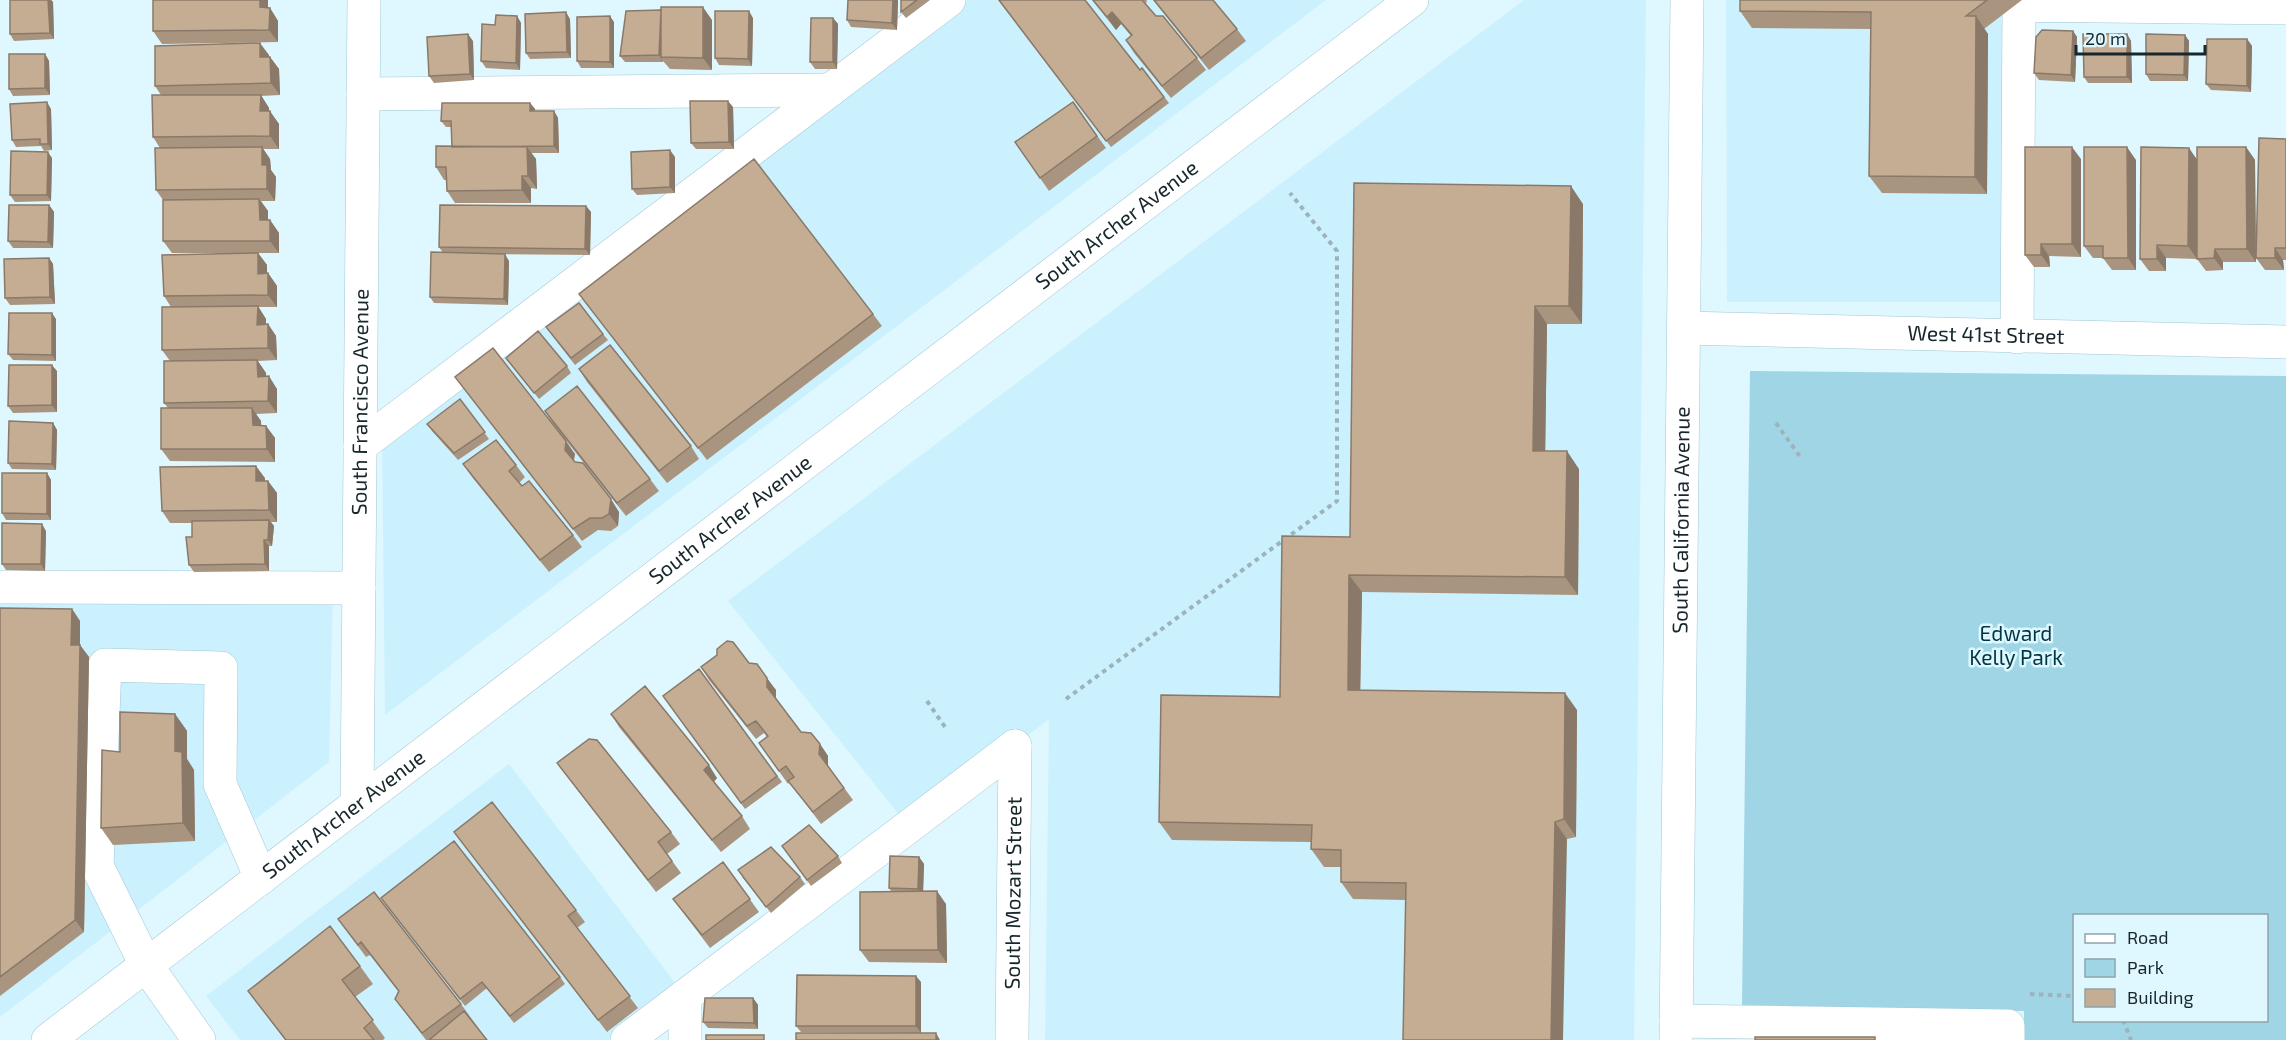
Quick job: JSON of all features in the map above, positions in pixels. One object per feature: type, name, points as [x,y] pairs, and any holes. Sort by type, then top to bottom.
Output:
[{"type":"main road","name":"South Francisco Avenue","points":[[357,804],[364,0]]},
{"type":"main road","points":[[360,446],[949,0]]},
{"type":"main road","name":"South Archer Avenue","points":[[48,1040],[1412,0]]},
{"type":"main road","name":"South California Avenue","points":[[1676,1030],[1687,0]]},
{"type":"main road","points":[[2017,337],[2019,5],[2286,8]]},
{"type":"main road","points":[[363,94],[830,90]]},
{"type":"main road","name":"West 41st Street","points":[[1684,328],[2286,342]]},
{"type":"main road","points":[[0,587],[359,588]]},
{"type":"main road","points":[[199,1040],[146,965],[97,866],[105,665],[221,668],[220,784],[261,878]]},
{"type":"main road","name":"South Mozart Street","points":[[685,996],[1015,746],[1012,1040]]},
{"type":"main road","points":[[627,1040],[685,996]]},
{"type":"main road","points":[[684,1040],[685,996]]},
{"type":"main road","points":[[1676,1030],[2008,1026],[2008,1040]]},
{"type":"path","points":[[1066,699],[1338,501],[1337,251],[1290,194]]},
{"type":"path","points":[[1776,423],[1801,458]]},
{"type":"path","points":[[927,701],[945,727]]},
{"type":"path","points":[[2124,1022],[2131,1040]]},
{"type":"shaded area","points":[[949,0],[1326,0],[385,715],[382,430]]},
{"type":"shaded area","points":[[1524,0],[1646,0],[1634,1040],[1045,1040],[1049,719],[909,827],[728,601]]},
{"type":"shaded area","points":[[1726,0],[2286,0],[2019,5],[2017,302],[1727,302]]},
{"type":"shaded area","points":[[0,587],[333,587],[329,762],[0,1017]]},
{"type":"shaded area","points":[[509,764],[685,996],[627,1040],[240,1040],[206,996]]},
{"type":"green space","name":"Edward Kelly Park","points":[[1750,371],[2286,376],[2286,1040],[2024,1040],[2024,1011],[1742,1005]]},
{"type":"building","points":[[10,0],[48,0],[50,33],[10,34]]},
{"type":"building","points":[[153,0],[260,0],[260,7],[270,8],[269,30],[153,31]]},
{"type":"building","points":[[848,0],[893,0],[892,23],[847,20]]},
{"type":"building","points":[[901,0],[917,0],[901,12]]},
{"type":"building","points":[[999,0],[1085,0],[1164,97],[1106,141]]},
{"type":"building","points":[[1093,0],[1142,0],[1156,16],[1163,16],[1197,58],[1162,86],[1126,40],[1132,35],[1112,12],[1107,17]]},
{"type":"building","points":[[1154,0],[1213,0],[1237,29],[1201,58]]},
{"type":"building","points":[[1740,0],[1987,0],[1966,16],[1976,16],[1975,177],[1869,176],[1871,12],[1740,11]]},
{"type":"building","points":[[661,7],[703,7],[703,58],[661,57]]},
{"type":"building","points":[[661,10],[659,55],[620,56],[626,11]]},
{"type":"building","points":[[715,11],[749,11],[748,59],[715,58]]},
{"type":"building","points":[[566,12],[567,52],[526,53],[525,14]]},
{"type":"building","points":[[496,15],[517,16],[516,63],[481,61],[482,24],[495,25]]},
{"type":"building","points":[[610,16],[610,62],[577,61],[577,17]]},
{"type":"building","points":[[811,18],[833,18],[833,62],[810,62]]},
{"type":"building","points":[[2042,30],[2073,31],[2071,75],[2034,73],[2036,37]]},
{"type":"building","points":[[468,34],[470,74],[429,76],[427,37]]},
{"type":"building","points":[[2083,34],[2127,34],[2127,77],[2084,77]]},
{"type":"building","points":[[2146,34],[2185,35],[2184,75],[2146,74]]},
{"type":"building","points":[[2207,39],[2247,39],[2247,86],[2206,84]]},
{"type":"building","points":[[260,43],[260,57],[270,57],[271,83],[155,86],[155,46]]},
{"type":"building","points":[[9,54],[45,54],[45,88],[9,89]]},
{"type":"building","points":[[152,95],[261,95],[260,111],[270,111],[270,136],[153,137]]},
{"type":"building","points":[[690,101],[728,101],[729,142],[691,143]]},
{"type":"building","points":[[47,102],[48,144],[40,144],[40,139],[12,140],[10,104]]},
{"type":"building","points":[[1073,102],[1097,136],[1040,178],[1015,142]]},
{"type":"building","points":[[442,103],[530,103],[530,111],[554,111],[554,146],[452,147],[451,121],[441,121]]},
{"type":"building","points":[[2259,138],[2286,139],[2286,248],[2275,248],[2275,258],[2256,258]]},
{"type":"building","points":[[436,146],[527,147],[528,176],[522,176],[522,190],[447,191],[446,167],[436,167]]},
{"type":"building","points":[[262,147],[262,165],[267,165],[267,189],[156,190],[155,148]]},
{"type":"building","points":[[2025,147],[2072,147],[2072,244],[2041,244],[2041,255],[2025,255]]},
{"type":"building","points":[[2084,147],[2127,147],[2128,258],[2103,258],[2103,246],[2084,246]]},
{"type":"building","points":[[2141,147],[2189,148],[2188,246],[2157,245],[2157,259],[2140,259]]},
{"type":"building","points":[[2197,147],[2246,147],[2247,249],[2215,249],[2214,258],[2197,259]]},
{"type":"building","points":[[670,150],[670,187],[632,189],[631,152]]},
{"type":"building","points":[[11,151],[48,152],[47,195],[10,195]]},
{"type":"building","points":[[754,159],[873,314],[698,448],[579,294]]},
{"type":"building","points":[[1354,183],[1571,186],[1569,306],[1535,306],[1533,451],[1567,451],[1565,577],[1349,575],[1348,690],[1565,693],[1564,819],[1555,822],[1551,1040],[1403,1040],[1406,883],[1341,882],[1341,850],[1311,849],[1312,825],[1159,822],[1161,695],[1280,697],[1282,536],[1350,537]]},
{"type":"building","points":[[259,199],[260,220],[270,220],[270,241],[163,241],[163,200]]},
{"type":"building","points":[[9,205],[49,205],[48,242],[8,241]]},
{"type":"building","points":[[440,205],[586,206],[585,249],[439,247]]},
{"type":"building","points":[[431,252],[505,254],[504,299],[430,297]]},
{"type":"building","points":[[258,253],[258,274],[268,273],[268,295],[164,296],[162,255]]},
{"type":"building","points":[[49,258],[50,297],[5,298],[4,259]]},
{"type":"building","points":[[579,303],[603,334],[571,358],[546,327]]},
{"type":"building","points":[[258,306],[257,325],[268,324],[268,348],[162,350],[162,307]]},
{"type":"building","points":[[9,313],[52,313],[52,355],[8,354]]},
{"type":"building","points":[[538,331],[567,366],[534,393],[506,358]]},
{"type":"building","points":[[610,345],[691,446],[659,471],[579,369]]},
{"type":"building","points":[[493,348],[566,441],[565,450],[575,462],[583,463],[611,499],[609,514],[602,518],[590,518],[573,529],[455,377]]},
{"type":"building","points":[[257,360],[258,377],[269,376],[268,401],[164,403],[164,361]]},
{"type":"building","points":[[9,365],[52,365],[52,405],[8,406]]},
{"type":"building","points":[[577,386],[650,479],[617,503],[545,411]]},
{"type":"building","points":[[460,399],[485,432],[454,453],[427,424]]},
{"type":"building","points":[[161,408],[252,408],[253,425],[266,426],[267,449],[161,449]]},
{"type":"building","points":[[9,421],[53,423],[52,464],[8,463]]},
{"type":"building","points":[[496,440],[516,465],[509,471],[522,486],[529,481],[573,535],[540,560],[463,464]]},
{"type":"building","points":[[256,466],[256,481],[268,481],[269,510],[162,511],[160,467]]},
{"type":"building","points":[[2,473],[47,473],[47,514],[2,513]]},
{"type":"building","points":[[269,520],[268,540],[264,540],[265,564],[189,565],[186,537],[192,537],[192,521]]},
{"type":"building","points":[[2,523],[42,524],[41,564],[2,564]]},
{"type":"building","points":[[0,608],[72,609],[71,645],[80,645],[75,920],[0,977]]},
{"type":"building","points":[[727,641],[733,642],[749,663],[757,664],[767,678],[767,687],[801,732],[811,733],[820,744],[819,754],[844,788],[813,812],[788,781],[794,777],[786,766],[779,771],[759,743],[768,736],[756,721],[747,726],[701,667],[717,655],[717,649]]},
{"type":"building","points":[[699,669],[777,776],[741,803],[663,696]]},
{"type":"building","points":[[645,686],[709,765],[704,770],[742,816],[712,840],[611,714]]},
{"type":"building","points":[[120,712],[175,714],[175,751],[182,752],[183,823],[101,828],[102,750],[120,752]]},
{"type":"building","points":[[589,739],[597,740],[671,832],[658,842],[672,861],[648,880],[557,763]]},
{"type":"building","points":[[492,802],[576,910],[568,916],[630,996],[598,1020],[454,832]]},
{"type":"building","points":[[809,825],[838,856],[807,880],[782,846]]},
{"type":"building","points":[[454,841],[560,977],[510,1016],[482,982],[460,999],[381,898]]},
{"type":"building","points":[[771,847],[800,877],[766,907],[738,870]]},
{"type":"building","points":[[890,856],[919,857],[918,889],[889,888]]},
{"type":"building","points":[[723,862],[750,899],[702,935],[673,899]]},
{"type":"building","points":[[937,891],[938,950],[860,950],[860,892]]},
{"type":"building","points":[[374,892],[461,1004],[422,1033],[395,999],[399,991],[361,942],[358,945],[338,919]]},
{"type":"building","points":[[330,926],[360,966],[342,980],[373,1020],[364,1028],[374,1040],[286,1040],[248,991]]},
{"type":"building","points":[[797,975],[916,976],[916,1026],[796,1026]]},
{"type":"building","points":[[705,998],[753,998],[754,1023],[703,1022]]},
{"type":"building","points":[[464,1011],[487,1040],[429,1040]]},
{"type":"building","points":[[796,1033],[936,1033],[936,1040],[796,1040]]},
{"type":"building","points":[[706,1035],[764,1035],[764,1040],[706,1040]]},
{"type":"building","points":[[1755,1037],[1875,1037],[1875,1040],[1755,1040]]}]
